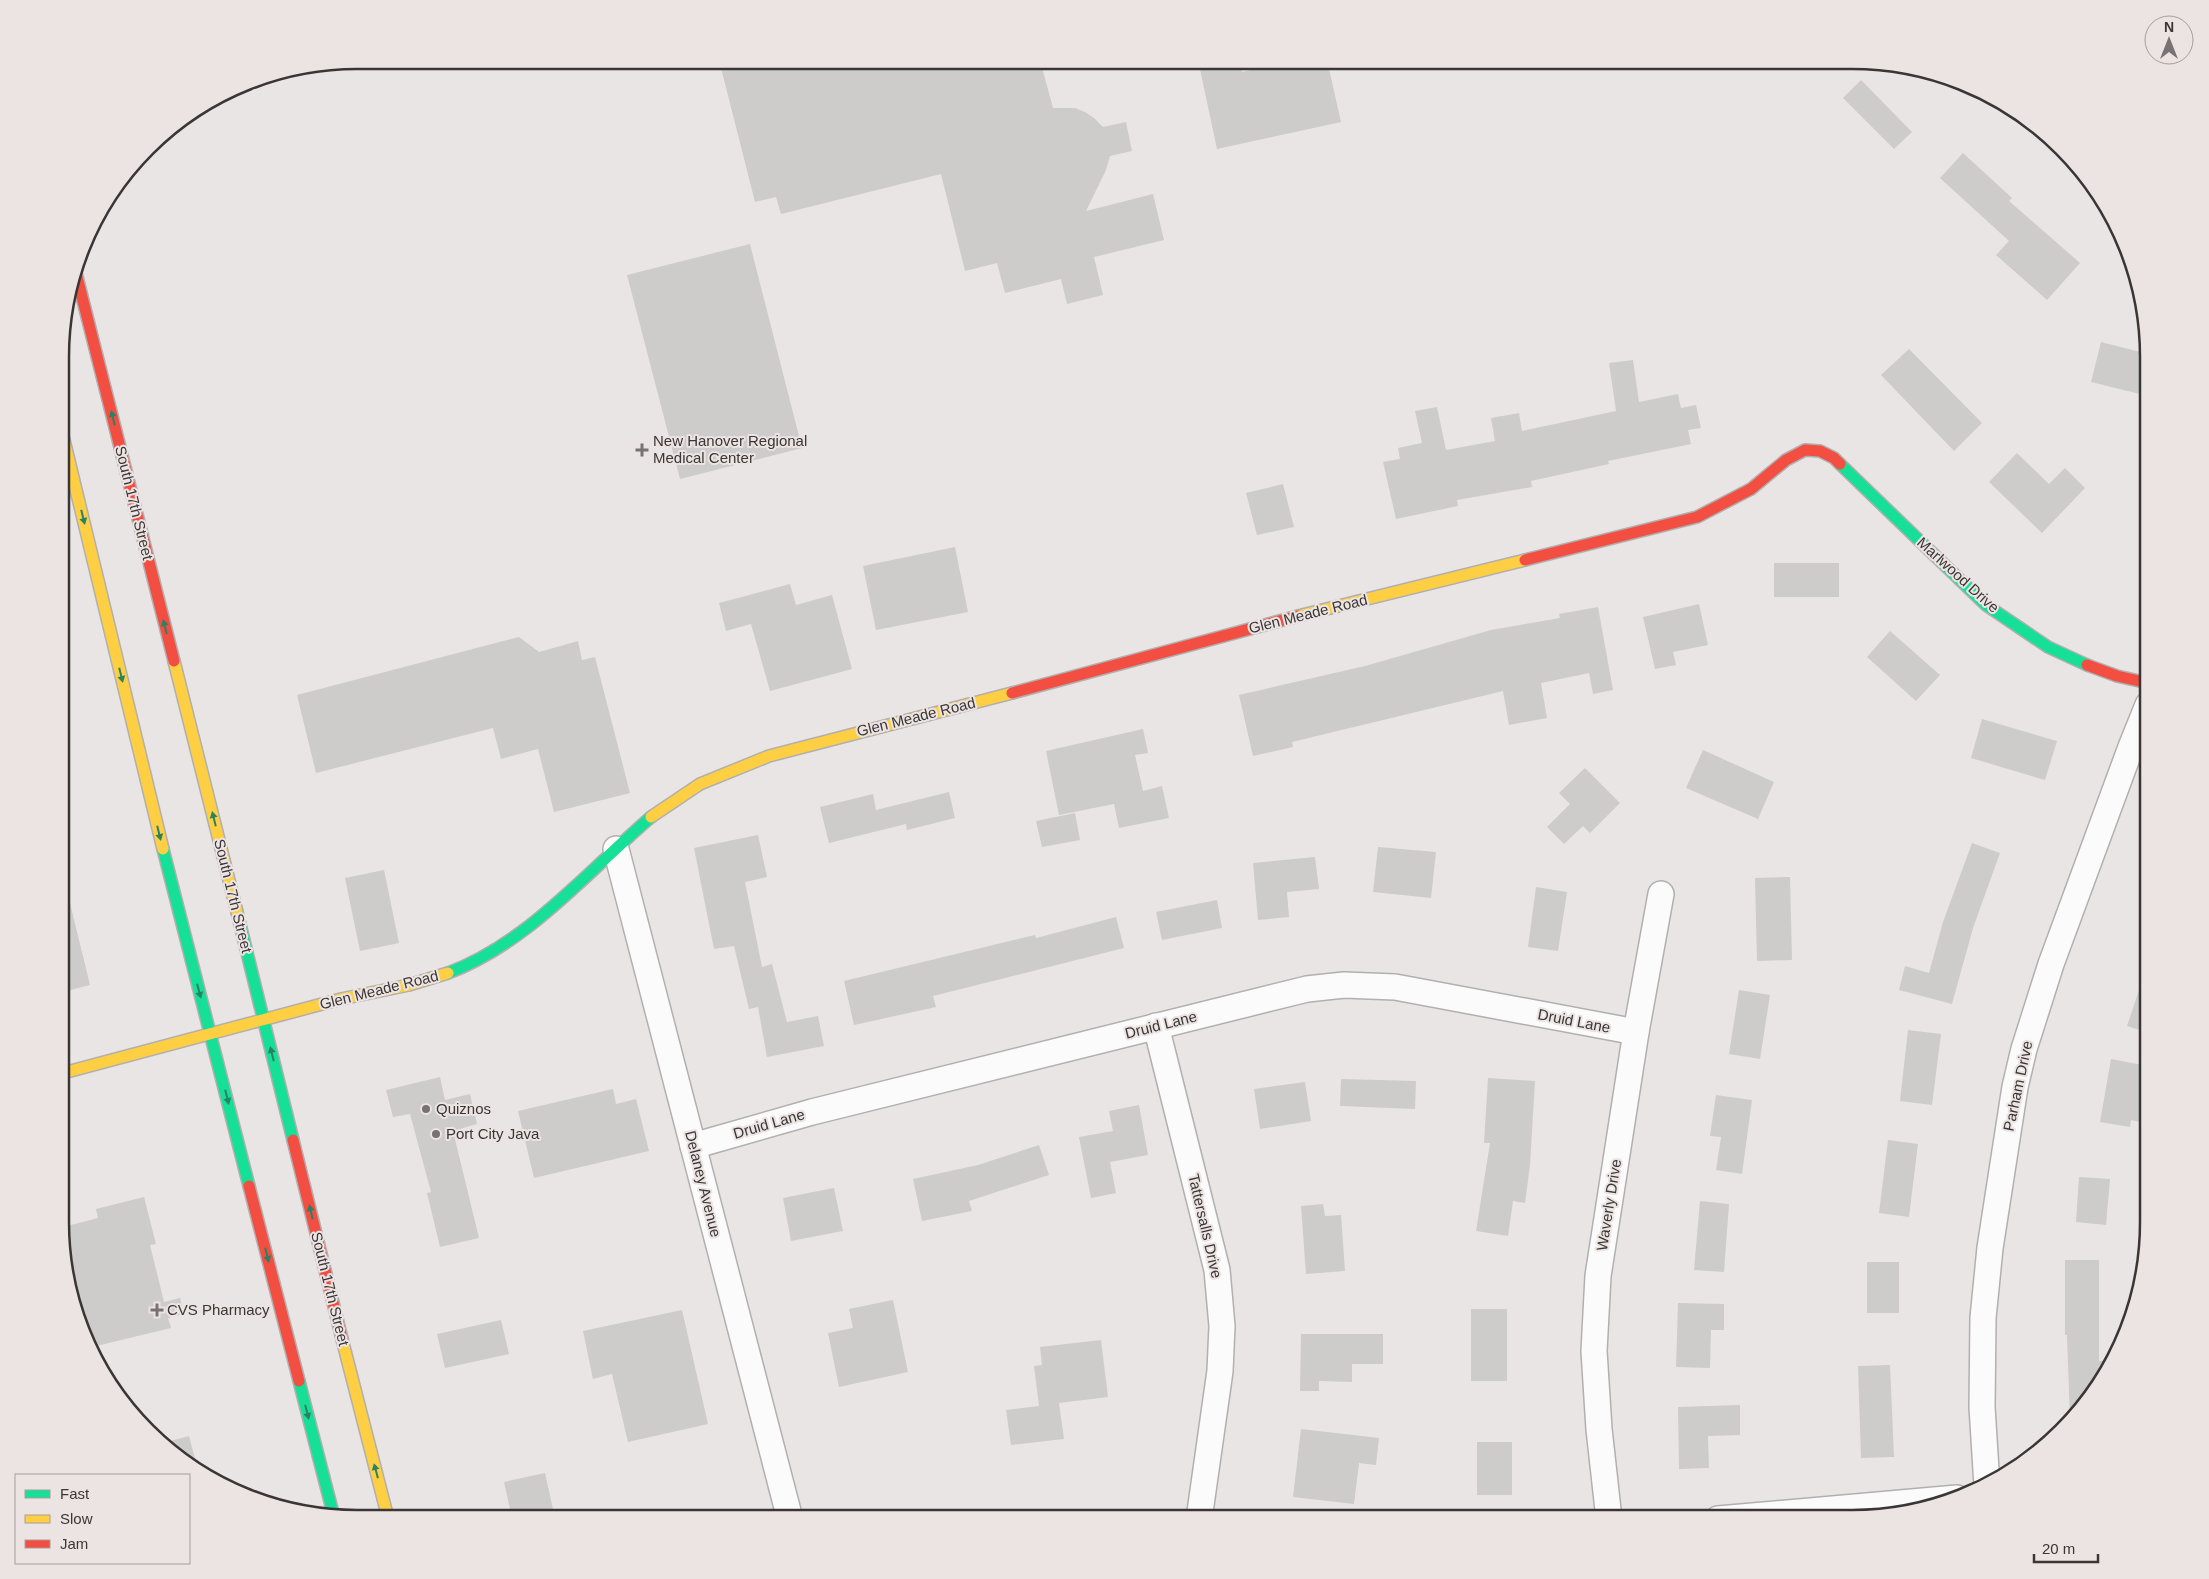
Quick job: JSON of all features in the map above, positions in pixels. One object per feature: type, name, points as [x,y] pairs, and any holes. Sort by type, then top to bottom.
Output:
[{"type":"main road","name":"South 17th Street","points":[[79,283],[386,1510]]},
{"type":"main road","name":"Glen Meade Road","points":[[69,1071],[263,1019],[434,979],[473,963],[513,938],[538,919],[653,815],[688,790],[723,772],[748,762],[787,750],[1060,680],[1258,626],[1697,517],[1728,503],[1760,483],[1796,453],[1813,449]]},
{"type":"main road","name":"Marlwood Drive","points":[[1813,449],[1834,458],[1986,605],[2048,647],[2074,660],[2117,676],[2140,681]]},
{"type":"main road","points":[[69,465],[171,883],[332,1509]]},
{"type":"street","name":"Parham Drive","points":[[1986,1477],[1982,1407],[1983,1318],[1990,1248],[2015,1087],[2024,1049],[2051,964],[2140,725]]},
{"type":"street","name":"Delaney Avenue","points":[[616,849],[788,1510]]},
{"type":"street","name":"Waverly Drive","points":[[1608,1510],[1599,1429],[1595,1324],[1598,1276],[1636,1032],[1661,894]]},
{"type":"street","name":"Druid Lane","points":[[693,1146],[812,1112],[1307,989],[1344,985],[1395,987],[1636,1032]]},
{"type":"street","name":"Tattersalls Drive","points":[[1156,1026],[1218,1280],[1222,1326],[1220,1371],[1200,1510]]},
{"type":"street","points":[[1820,1510],[1923,1501]]},
{"type":"building","points":[[721,69],[1042,69],[1053,108],[1075,108],[1094,118],[1103,127],[1126,122],[1132,151],[1110,156],[1106,170],[1086,211],[1153,194],[1164,240],[1094,257],[1103,295],[1067,304],[1061,279],[1005,293],[997,263],[965,271],[941,174],[781,214],[776,197],[755,202]]},
{"type":"building","points":[[1200,69],[1241,69],[1242,72],[1255,69],[1329,69],[1341,122],[1217,149]]},
{"type":"building","points":[[1861,80],[1912,132],[1894,149],[1843,98]]},
{"type":"building","points":[[1963,153],[2012,198],[2009,201],[2080,263],[2047,300],[1996,255],[2009,241],[1940,178]]},
{"type":"building","points":[[750,244],[802,448],[680,479],[627,275]]},
{"type":"building","points":[[2101,342],[2140,352],[2140,394],[2091,382]]},
{"type":"building","points":[[1909,349],[1982,423],[1954,451],[1881,375]]},
{"type":"building","points":[[1633,360],[1639,402],[1678,394],[1681,408],[1696,405],[1701,428],[1688,430],[1691,444],[1608,461],[1609,464],[1531,481],[1532,487],[1457,500],[1458,506],[1396,519],[1383,462],[1400,459],[1398,448],[1422,443],[1415,411],[1437,407],[1446,450],[1495,441],[1491,418],[1519,413],[1522,431],[1616,411],[1609,363]]},
{"type":"building","points":[[2017,453],[2049,484],[2065,468],[2085,488],[2042,533],[1989,482]]},
{"type":"building","points":[[1283,484],[1294,527],[1257,535],[1246,493]]},
{"type":"building","points":[[955,547],[968,612],[876,630],[863,566]]},
{"type":"building","points":[[1774,563],[1839,563],[1839,597],[1774,597]]},
{"type":"building","points":[[790,584],[796,605],[832,595],[852,669],[770,691],[751,624],[726,631],[719,603]]},
{"type":"building","points":[[1699,604],[1708,645],[1673,652],[1676,665],[1655,669],[1643,617]]},
{"type":"building","points":[[1598,607],[1613,690],[1593,694],[1589,673],[1541,683],[1547,718],[1509,725],[1503,691],[1292,742],[1293,747],[1253,756],[1239,695],[1365,666],[1491,630],[1560,618],[1559,614]]},
{"type":"building","points":[[1890,631],[1940,675],[1916,701],[1867,657]]},
{"type":"building","points":[[519,637],[539,652],[578,641],[582,660],[595,657],[630,793],[554,812],[538,749],[501,759],[493,728],[316,773],[297,695]]},
{"type":"building","points":[[1982,719],[2057,741],[2045,780],[1971,758]]},
{"type":"building","points":[[1143,729],[1148,753],[1135,755],[1143,791],[1162,786],[1169,818],[1119,828],[1114,804],[1059,815],[1046,751]]},
{"type":"building","points":[[1703,750],[1774,782],[1758,819],[1686,788]]},
{"type":"building","points":[[1585,768],[1620,803],[1590,833],[1583,826],[1564,844],[1547,827],[1570,804],[1559,793]]},
{"type":"building","points":[[949,792],[955,818],[907,830],[906,824],[829,843],[820,807],[873,794],[876,810]]},
{"type":"building","points":[[1075,813],[1080,840],[1042,847],[1036,821]]},
{"type":"building","points":[[758,835],[767,877],[745,882],[762,967],[772,964],[787,1022],[818,1016],[824,1046],[767,1057],[758,1007],[749,1009],[734,946],[714,949],[694,848]]},
{"type":"building","points":[[1972,843],[2000,853],[1973,928],[1952,1004],[1899,990],[1905,966],[1929,973],[1943,922]]},
{"type":"building","points":[[1378,847],[1436,852],[1431,898],[1373,892]]},
{"type":"building","points":[[1315,857],[1319,889],[1287,892],[1289,917],[1258,920],[1253,863]]},
{"type":"building","points":[[384,870],[399,943],[360,951],[345,878]]},
{"type":"building","points":[[1790,877],[1792,960],[1757,961],[1755,878]]},
{"type":"building","points":[[1536,887],[1567,892],[1558,951],[1528,947]]},
{"type":"building","points":[[69,899],[90,985],[69,990]]},
{"type":"building","points":[[1217,900],[1222,928],[1162,940],[1156,912]]},
{"type":"building","points":[[1116,917],[1124,948],[933,996],[936,1007],[854,1025],[844,981],[1035,935],[1036,938]]},
{"type":"building","points":[[2140,987],[2140,1030],[2127,1026]]},
{"type":"building","points":[[1739,990],[1770,995],[1760,1059],[1729,1054]]},
{"type":"building","points":[[1908,1030],[1941,1034],[1932,1105],[1900,1101]]},
{"type":"building","points":[[2111,1059],[2140,1064],[2140,1122],[2131,1120],[2130,1127],[2100,1122]]},
{"type":"building","points":[[440,1077],[445,1100],[470,1094],[477,1124],[453,1131],[479,1238],[440,1247],[427,1193],[431,1192],[410,1114],[393,1117],[386,1090]]},
{"type":"building","points":[[1488,1078],[1535,1081],[1530,1165],[1525,1203],[1513,1201],[1508,1236],[1476,1231],[1490,1143],[1484,1143]]},
{"type":"building","points":[[1341,1079],[1416,1081],[1415,1109],[1340,1106]]},
{"type":"building","points":[[1305,1082],[1311,1121],[1260,1129],[1254,1089]]},
{"type":"building","points":[[613,1089],[616,1104],[636,1099],[649,1151],[534,1178],[518,1111]]},
{"type":"building","points":[[1716,1095],[1752,1100],[1742,1174],[1716,1170],[1721,1137],[1710,1136]]},
{"type":"building","points":[[1139,1105],[1148,1155],[1110,1162],[1116,1193],[1091,1198],[1079,1137],[1113,1131],[1109,1111]]},
{"type":"building","points":[[1888,1140],[1918,1144],[1909,1217],[1879,1213]]},
{"type":"building","points":[[1039,1145],[1049,1175],[969,1201],[972,1211],[922,1221],[913,1179],[978,1165]]},
{"type":"building","points":[[2079,1177],[2110,1179],[2106,1225],[2076,1222]]},
{"type":"building","points":[[834,1188],[843,1231],[791,1241],[783,1198]]},
{"type":"building","name":"CVS Pharmacy","points":[[144,1197],[156,1244],[150,1245],[164,1302],[180,1298],[184,1314],[168,1318],[171,1328],[97,1346],[79,1297],[74,1278],[69,1241],[69,1225],[98,1218],[96,1209]]},
{"type":"building","points":[[1700,1201],[1729,1204],[1724,1272],[1694,1270]]},
{"type":"building","points":[[1323,1204],[1325,1216],[1341,1215],[1345,1271],[1306,1274],[1301,1206]]},
{"type":"building","points":[[2065,1260],[2099,1260],[2099,1361],[2105,1361],[2092,1382],[2070,1411],[2067,1335],[2065,1335]]},
{"type":"building","points":[[1867,1262],[1899,1262],[1899,1313],[1867,1313]]},
{"type":"building","points":[[893,1300],[908,1372],[839,1387],[828,1333],[853,1328],[849,1309]]},
{"type":"building","points":[[1678,1303],[1724,1304],[1724,1330],[1711,1330],[1710,1368],[1676,1367]]},
{"type":"building","points":[[1471,1309],[1507,1309],[1507,1381],[1471,1381]]},
{"type":"building","points":[[682,1310],[708,1424],[628,1442],[612,1374],[593,1379],[583,1331]]},
{"type":"building","points":[[501,1320],[509,1354],[445,1368],[437,1334]]},
{"type":"building","points":[[1301,1334],[1383,1334],[1383,1364],[1352,1364],[1352,1382],[1319,1381],[1319,1391],[1300,1391]]},
{"type":"building","points":[[1101,1340],[1108,1397],[1059,1403],[1064,1439],[1011,1445],[1006,1410],[1039,1406],[1034,1366],[1042,1365],[1040,1347]]},
{"type":"building","points":[[1890,1365],[1894,1457],[1861,1458],[1858,1366]]},
{"type":"building","points":[[1740,1405],[1740,1435],[1708,1436],[1709,1468],[1679,1469],[1678,1407]]},
{"type":"building","points":[[1301,1429],[1379,1438],[1376,1465],[1359,1463],[1354,1504],[1293,1497]]},
{"type":"building","points":[[189,1436],[196,1461],[182,1451],[170,1441]]},
{"type":"building","points":[[1477,1442],[1512,1442],[1512,1495],[1477,1495]]},
{"type":"building","points":[[545,1473],[553,1510],[510,1510],[504,1482]]},
{"type":"traffic: fast","points":[[1840,464],[1986,605],[2048,647],[2087,665]]},
{"type":"traffic: fast","points":[[448,973],[477,960],[531,925],[580,883],[651,817]]},
{"type":"traffic: fast","points":[[163,849],[249,1186]]},
{"type":"traffic: fast","points":[[237,912],[293,1140]]},
{"type":"traffic: fast","points":[[299,1381],[332,1509]]},
{"type":"traffic: slow","points":[[69,461],[163,849]]},
{"type":"traffic: slow","points":[[1298,616],[1525,560]]},
{"type":"traffic: slow","points":[[174,661],[237,912]]},
{"type":"traffic: slow","points":[[651,817],[700,784],[769,756],[1012,693]]},
{"type":"traffic: slow","points":[[69,1071],[341,999],[409,985],[448,973]]},
{"type":"traffic: slow","points":[[342,1339],[386,1510]]},
{"type":"traffic: jam","points":[[79,283],[174,661]]},
{"type":"traffic: jam","points":[[1525,560],[1697,517],[1751,489],[1786,460],[1805,450],[1820,451],[1834,458],[1840,464]]},
{"type":"traffic: jam","points":[[1012,693],[1298,616]]},
{"type":"traffic: jam","points":[[2087,665],[2117,676],[2140,681]]},
{"type":"traffic: jam","points":[[293,1140],[342,1339]]},
{"type":"traffic: jam","points":[[249,1186],[299,1381]]},
{"type":"place","name":"New Hanover Regional Medical Center","points":[[642,450]]},
{"type":"place","name":"Quiznos","points":[[426,1109]]},
{"type":"place","name":"Port City Java","points":[[436,1134]]},
{"type":"place","name":"CVS Pharmacy","points":[[157,1310]]}]
